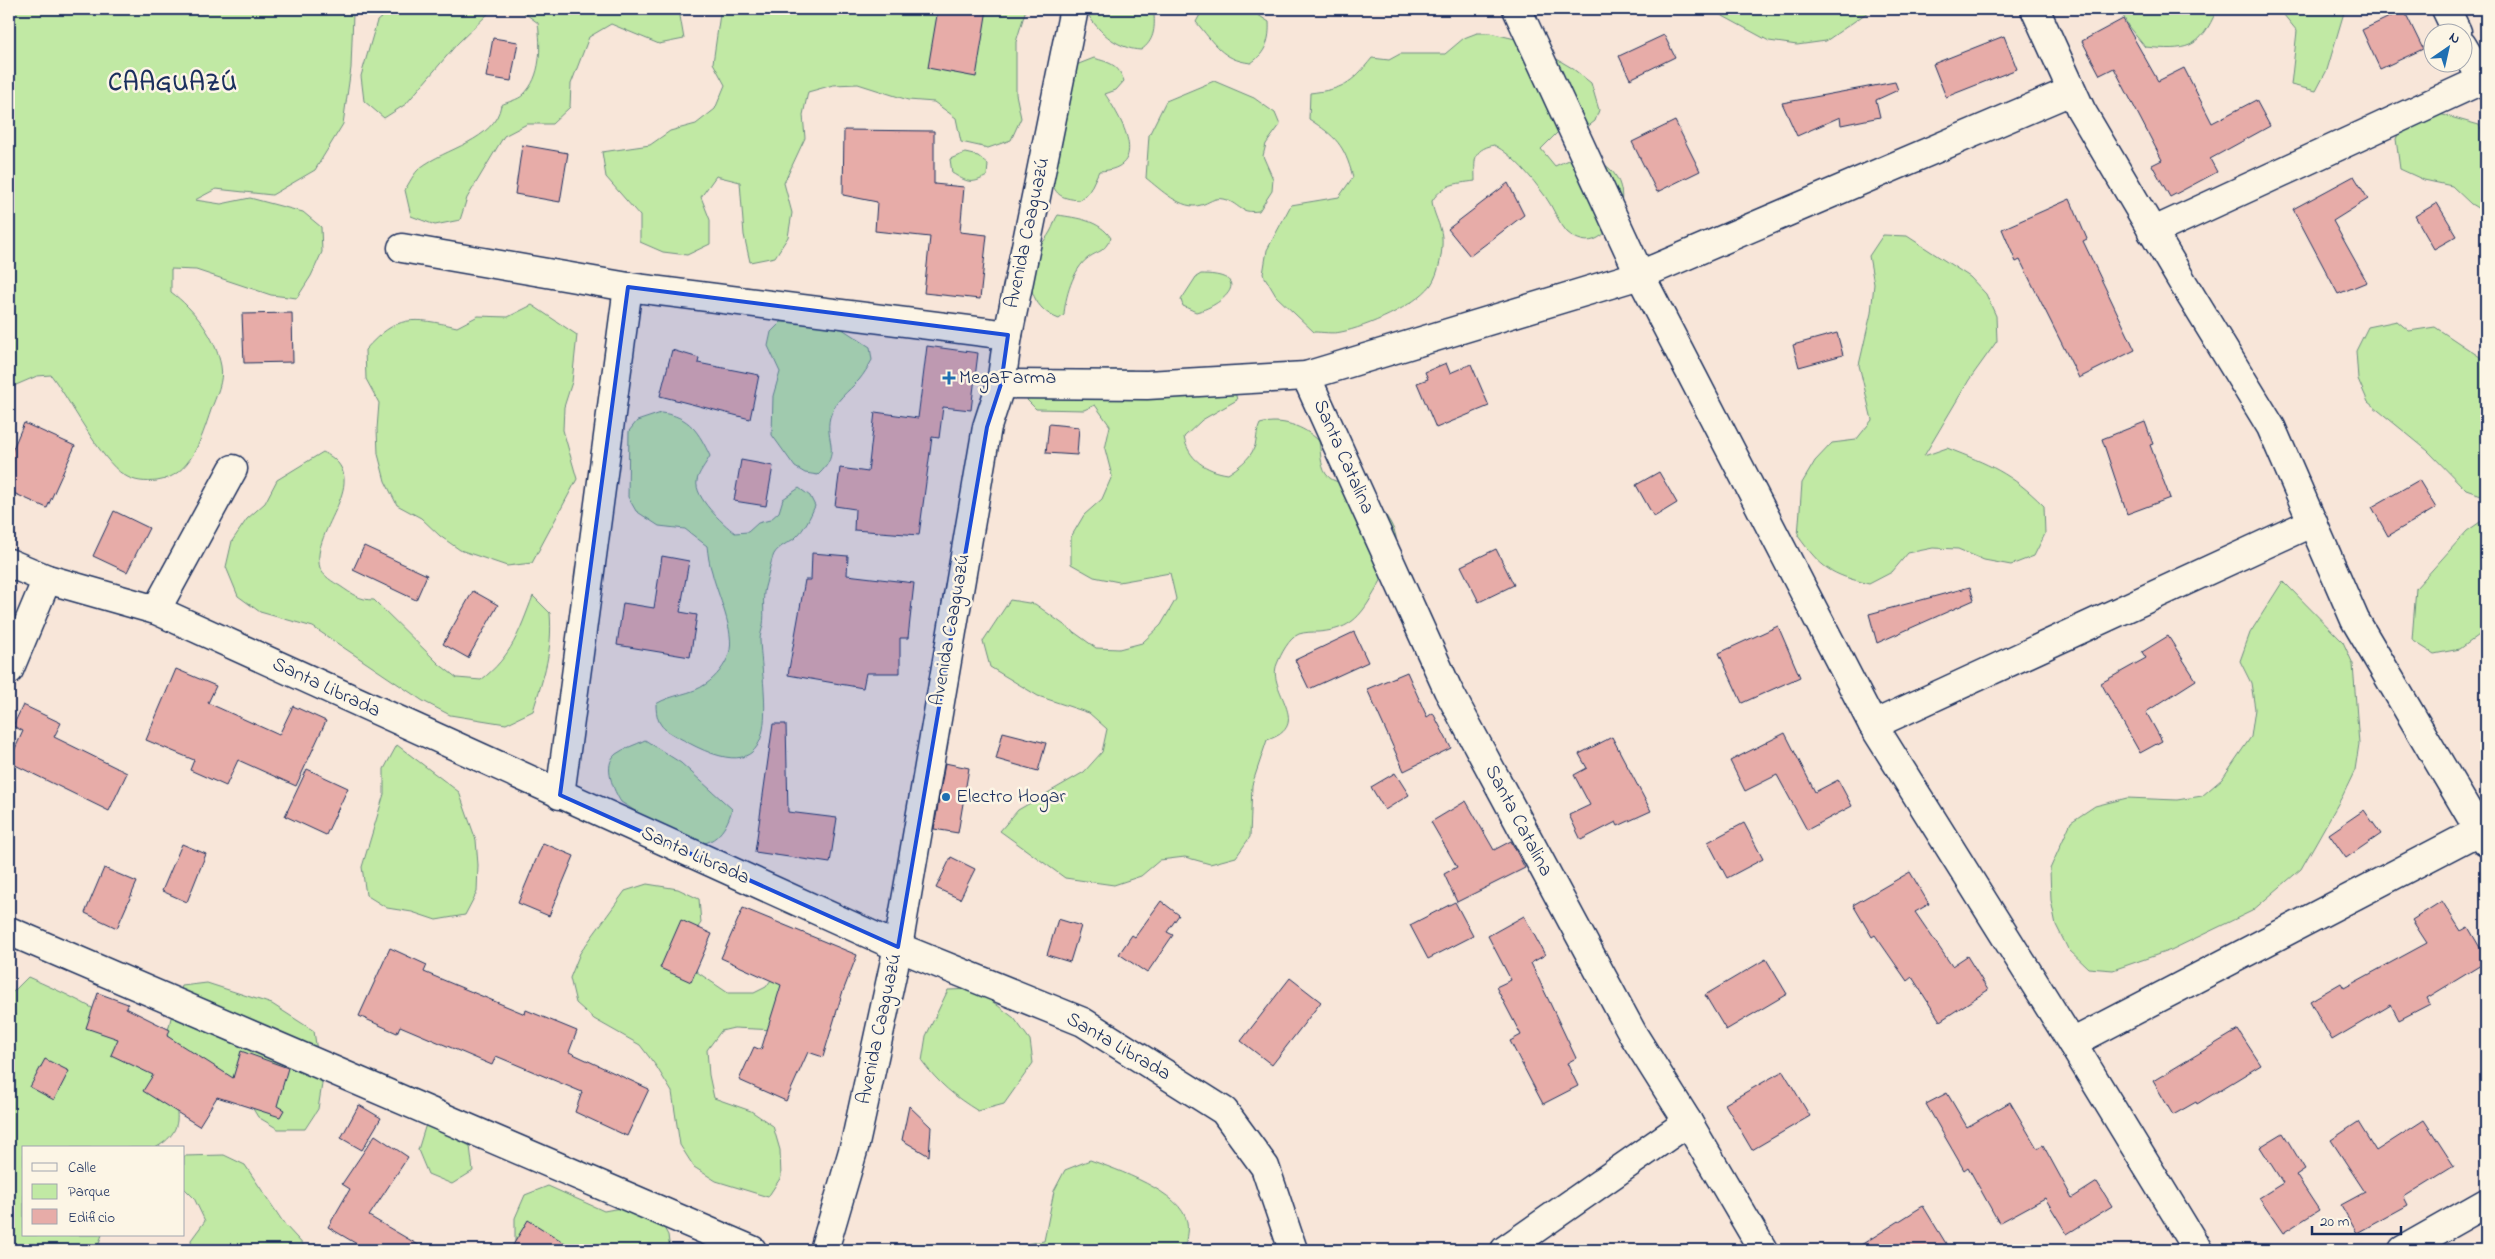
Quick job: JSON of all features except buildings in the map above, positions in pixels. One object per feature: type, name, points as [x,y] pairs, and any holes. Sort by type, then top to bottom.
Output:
[{"type":"street","name":"Avenida Caaguazú","points":[[824,1250],[855,1144],[898,947],[987,426],[1001,384],[1008,335],[1074,9]]},
{"type":"street","points":[[1517,9],[1640,275],[1873,726],[2072,1043],[2198,1250]]},
{"type":"street","points":[[2034,9],[2071,91],[2152,232],[2271,427],[2355,620],[2484,833],[2072,1043]]},
{"type":"street","points":[[2446,9],[2452,22]]},
{"type":"street","points":[[2152,232],[2485,81],[2472,61]]},
{"type":"street","points":[[1001,384],[1147,385],[1306,376],[1640,275],[2071,91]]},
{"type":"street","points":[[402,248],[628,287],[1008,335]]},
{"type":"street","points":[[560,795],[628,287]]},
{"type":"street","name":"Santa Catalina","points":[[1306,376],[1448,690],[1634,1036],[1688,1122],[1763,1250]]},
{"type":"street","points":[[156,610],[233,469]]},
{"type":"street","points":[[1873,726],[2313,522]]},
{"type":"street","name":"Santa Librada","points":[[9,563],[47,579],[156,610],[898,947],[1083,1022],[1224,1111],[1265,1167],[1293,1250]]},
{"type":"street","points":[[9,670],[47,579]]},
{"type":"street","points":[[9,931],[752,1250]]},
{"type":"street","points":[[1505,1250],[1688,1122]]},
{"type":"street","points":[[2403,1250],[2486,1203]]},
{"type":"highlighted area","points":[[628,287],[1008,335],[1001,384],[987,427],[898,947],[560,795]]},
{"type":"green space","points":[[9,9],[351,9],[353,14],[351,68],[343,124],[315,170],[272,195],[216,189],[195,200],[221,204],[250,198],[303,212],[321,227],[322,252],[311,276],[297,298],[271,295],[196,270],[171,269],[171,292],[188,307],[203,325],[214,345],[222,372],[219,388],[203,433],[193,454],[178,472],[169,478],[157,481],[140,481],[124,475],[115,468],[96,444],[51,375],[37,376],[9,388]]},
{"type":"green space","points":[[392,9],[493,9],[457,44],[406,104],[384,118],[364,101],[361,76],[377,21]]},
{"type":"green space","points":[[519,9],[688,9],[680,16],[684,39],[659,44],[611,24],[589,37],[571,84],[570,107],[552,124],[527,124],[504,136],[467,198],[460,220],[435,225],[411,216],[405,190],[418,170],[430,161],[479,135],[497,117],[501,105],[521,97],[534,79],[540,51],[538,23]]},
{"type":"green space","points":[[712,9],[1026,9],[1016,42],[1016,94],[1021,118],[1011,140],[988,148],[961,142],[956,118],[934,102],[908,100],[858,84],[833,85],[808,92],[803,115],[805,138],[784,183],[792,213],[788,237],[775,257],[750,262],[744,235],[740,182],[716,176],[701,197],[710,220],[710,244],[687,255],[663,252],[640,242],[640,216],[606,177],[602,152],[650,145],[670,131],[696,124],[715,109],[725,85],[713,63],[720,14]]},
{"type":"green space","points":[[1085,9],[1149,9],[1154,14],[1154,30],[1151,39],[1141,50],[1123,46],[1107,37],[1094,24]]},
{"type":"green space","points":[[1203,9],[1249,9],[1269,22],[1268,40],[1264,50],[1251,63],[1241,61],[1226,54],[1219,49],[1196,22]]},
{"type":"green space","points":[[1710,9],[1936,9],[1868,12],[1826,41],[1797,45],[1769,41]]},
{"type":"green space","points":[[2120,9],[2217,9],[2211,23],[2198,40],[2181,48],[2171,49],[2145,47],[2128,26]]},
{"type":"green space","points":[[2279,9],[2345,9],[2327,70],[2316,91],[2291,85],[2297,31]]},
{"type":"green space","points":[[1477,33],[1490,33],[1528,42],[1572,68],[1591,83],[1599,110],[1595,121],[1586,128],[1558,132],[1541,149],[1555,166],[1579,155],[1607,166],[1616,177],[1620,186],[1622,196],[1618,215],[1606,232],[1594,240],[1586,241],[1574,237],[1567,232],[1545,196],[1522,168],[1494,145],[1487,147],[1481,150],[1476,157],[1475,181],[1450,185],[1436,195],[1432,201],[1441,233],[1441,256],[1434,280],[1424,293],[1402,308],[1364,326],[1341,332],[1314,332],[1276,296],[1263,274],[1267,250],[1291,205],[1339,197],[1353,177],[1350,166],[1338,142],[1309,119],[1310,93],[1331,90],[1346,84],[1372,58],[1389,60],[1400,54],[1445,54],[1464,38]]},
{"type":"green space","points":[[1094,58],[1113,65],[1122,75],[1124,81],[1116,90],[1105,94],[1124,128],[1128,141],[1128,152],[1125,162],[1115,168],[1099,171],[1089,192],[1079,200],[1063,197],[1059,194],[1049,176],[1071,67]]},
{"type":"green space","points":[[1214,81],[1254,98],[1275,113],[1280,125],[1266,144],[1263,156],[1273,179],[1272,191],[1259,211],[1243,210],[1223,199],[1214,199],[1201,205],[1186,205],[1172,198],[1146,178],[1149,135],[1166,101]]},
{"type":"green space","points":[[2429,111],[2479,125],[2486,138],[2486,213],[2471,204],[2452,186],[2424,180],[2400,169],[2396,139],[2406,116]]},
{"type":"green space","points":[[965,153],[978,156],[988,164],[987,176],[977,181],[969,181],[952,173],[950,159]]},
{"type":"green space","points":[[1058,215],[1094,224],[1111,238],[1103,249],[1088,258],[1078,269],[1068,292],[1064,315],[1059,319],[1038,304],[1031,289],[1030,280],[1032,258],[1048,235]]},
{"type":"green space","points":[[1883,235],[1907,236],[1970,277],[1986,294],[1996,316],[1997,341],[1969,380],[1924,456],[1947,448],[1976,459],[1999,471],[2032,494],[2044,506],[2045,534],[2034,556],[2011,565],[1984,560],[1958,549],[1933,548],[1908,553],[1892,572],[1869,584],[1845,577],[1828,569],[1814,556],[1798,536],[1802,483],[1815,461],[1832,443],[1856,440],[1872,420],[1859,365],[1871,313],[1874,284],[1869,256]]},
{"type":"green space","points":[[1201,274],[1217,275],[1227,279],[1231,284],[1230,290],[1225,297],[1217,303],[1196,312],[1183,306],[1181,300],[1196,277]]},
{"type":"green space","points":[[532,305],[577,335],[572,382],[564,407],[563,430],[577,479],[532,563],[507,566],[460,550],[440,536],[421,518],[397,505],[385,481],[378,454],[379,403],[366,379],[365,350],[387,330],[406,321],[429,321],[457,327],[478,316],[508,317]]},
{"type":"green space","points":[[802,316],[836,325],[870,347],[872,360],[861,378],[838,401],[832,411],[829,425],[830,460],[818,475],[805,473],[795,467],[772,435],[773,396],[780,372],[768,346],[771,332],[781,322],[793,322]]},
{"type":"green space","points":[[2397,321],[2409,331],[2435,327],[2486,361],[2486,497],[2466,490],[2428,451],[2368,402],[2358,379],[2356,351],[2368,327]]},
{"type":"green space","points":[[1189,368],[1213,375],[1234,387],[1237,400],[1202,420],[1184,437],[1189,452],[1199,463],[1212,470],[1228,474],[1250,456],[1255,446],[1260,424],[1276,422],[1299,427],[1319,441],[1323,467],[1326,474],[1332,480],[1352,485],[1362,490],[1380,508],[1391,523],[1396,537],[1396,544],[1386,571],[1372,597],[1358,616],[1348,624],[1335,629],[1306,632],[1295,636],[1281,656],[1275,674],[1286,706],[1287,725],[1281,733],[1267,740],[1252,785],[1250,837],[1236,857],[1210,864],[1185,857],[1160,860],[1141,876],[1114,885],[1065,878],[1000,831],[1018,810],[1084,772],[1102,752],[1107,729],[1089,713],[1038,696],[990,667],[983,641],[1010,600],[1035,604],[1096,648],[1119,649],[1142,643],[1161,625],[1176,599],[1170,573],[1119,582],[1094,577],[1071,564],[1071,537],[1084,515],[1102,499],[1112,476],[1105,449],[1110,426],[1095,405],[1084,410],[1036,409],[1027,400],[1031,388],[1069,387],[1105,370],[1132,370],[1155,377]]},
{"type":"green space","points":[[661,413],[671,415],[686,422],[702,440],[710,456],[699,475],[697,487],[704,502],[735,533],[748,532],[758,523],[770,520],[779,512],[783,499],[799,488],[810,496],[815,506],[802,531],[776,551],[771,562],[764,592],[764,620],[760,638],[765,713],[762,734],[755,749],[741,757],[719,756],[687,742],[664,728],[658,719],[656,704],[668,698],[700,688],[710,681],[725,663],[730,645],[728,624],[714,581],[707,546],[685,529],[659,526],[636,511],[628,497],[629,431],[637,421]]},
{"type":"green space","points":[[323,452],[338,463],[344,476],[343,490],[338,506],[323,538],[319,553],[320,568],[323,574],[356,596],[374,600],[439,664],[457,678],[481,680],[492,671],[507,652],[519,632],[533,596],[550,613],[551,627],[547,663],[533,711],[506,724],[450,715],[423,701],[313,627],[260,612],[238,596],[226,567],[232,541],[247,519],[265,503],[277,480]]},
{"type":"green space","points":[[2486,518],[2486,630],[2460,649],[2434,654],[2412,640],[2416,588],[2467,531]]},
{"type":"green space","points":[[2283,581],[2343,642],[2353,664],[2359,744],[2355,770],[2343,795],[2301,869],[2252,911],[2171,950],[2113,970],[2088,968],[2068,949],[2056,925],[2051,900],[2050,869],[2071,822],[2095,806],[2127,798],[2177,800],[2202,796],[2222,779],[2251,737],[2255,709],[2251,683],[2240,661],[2250,633]]},
{"type":"green space","points":[[645,740],[681,763],[732,809],[726,825],[717,837],[711,841],[696,845],[687,844],[621,802],[611,778],[610,765],[612,759],[619,752]]},
{"type":"green space","points":[[397,745],[459,792],[476,840],[478,865],[477,892],[465,915],[436,920],[412,912],[387,908],[366,895],[362,867],[384,794],[384,769]]},
{"type":"green space","points":[[647,884],[678,889],[699,899],[701,923],[687,942],[697,972],[728,993],[754,993],[766,987],[773,977],[785,975],[776,1030],[734,1028],[721,1031],[707,1050],[709,1075],[714,1098],[751,1111],[773,1126],[780,1150],[781,1177],[768,1197],[716,1181],[694,1167],[680,1145],[672,1092],[656,1066],[640,1045],[594,1019],[576,1003],[570,978],[580,953],[625,891]]},
{"type":"green space","points":[[28,977],[94,1009],[134,1037],[172,1095],[177,1118],[175,1129],[168,1139],[158,1146],[22,1146],[22,1236],[102,1236],[96,1250],[9,1250],[9,996]]},
{"type":"green space","points":[[207,983],[272,1004],[314,1031],[322,1084],[318,1109],[305,1129],[278,1129],[258,1117],[244,1094],[178,1058],[167,1035],[173,1009],[182,986]]},
{"type":"green space","points":[[976,989],[1014,1018],[1030,1040],[1033,1063],[1004,1104],[978,1111],[947,1089],[922,1061],[926,1036],[948,990]]},
{"type":"green space","points":[[426,1124],[470,1146],[473,1171],[452,1184],[428,1174],[418,1150]]},
{"type":"green space","points":[[224,1155],[245,1165],[285,1225],[308,1250],[192,1250],[191,1240],[205,1221],[194,1198],[185,1189],[185,1156]]},
{"type":"green space","points":[[1090,1160],[1146,1183],[1174,1201],[1183,1212],[1187,1223],[1187,1250],[1019,1250],[1019,1245],[1044,1241],[1054,1191],[1065,1170]]},
{"type":"green space","points":[[548,1186],[604,1211],[631,1206],[656,1213],[668,1235],[670,1250],[515,1250],[515,1218],[525,1195]]},
{"type":"place","name":"MegaFarma","points":[[949,378]]},
{"type":"place","name":"Electro Hogar","points":[[946,797]]},
{"type":"district","name":"CAAGUAZÚ","points":[[173,84]]}]
